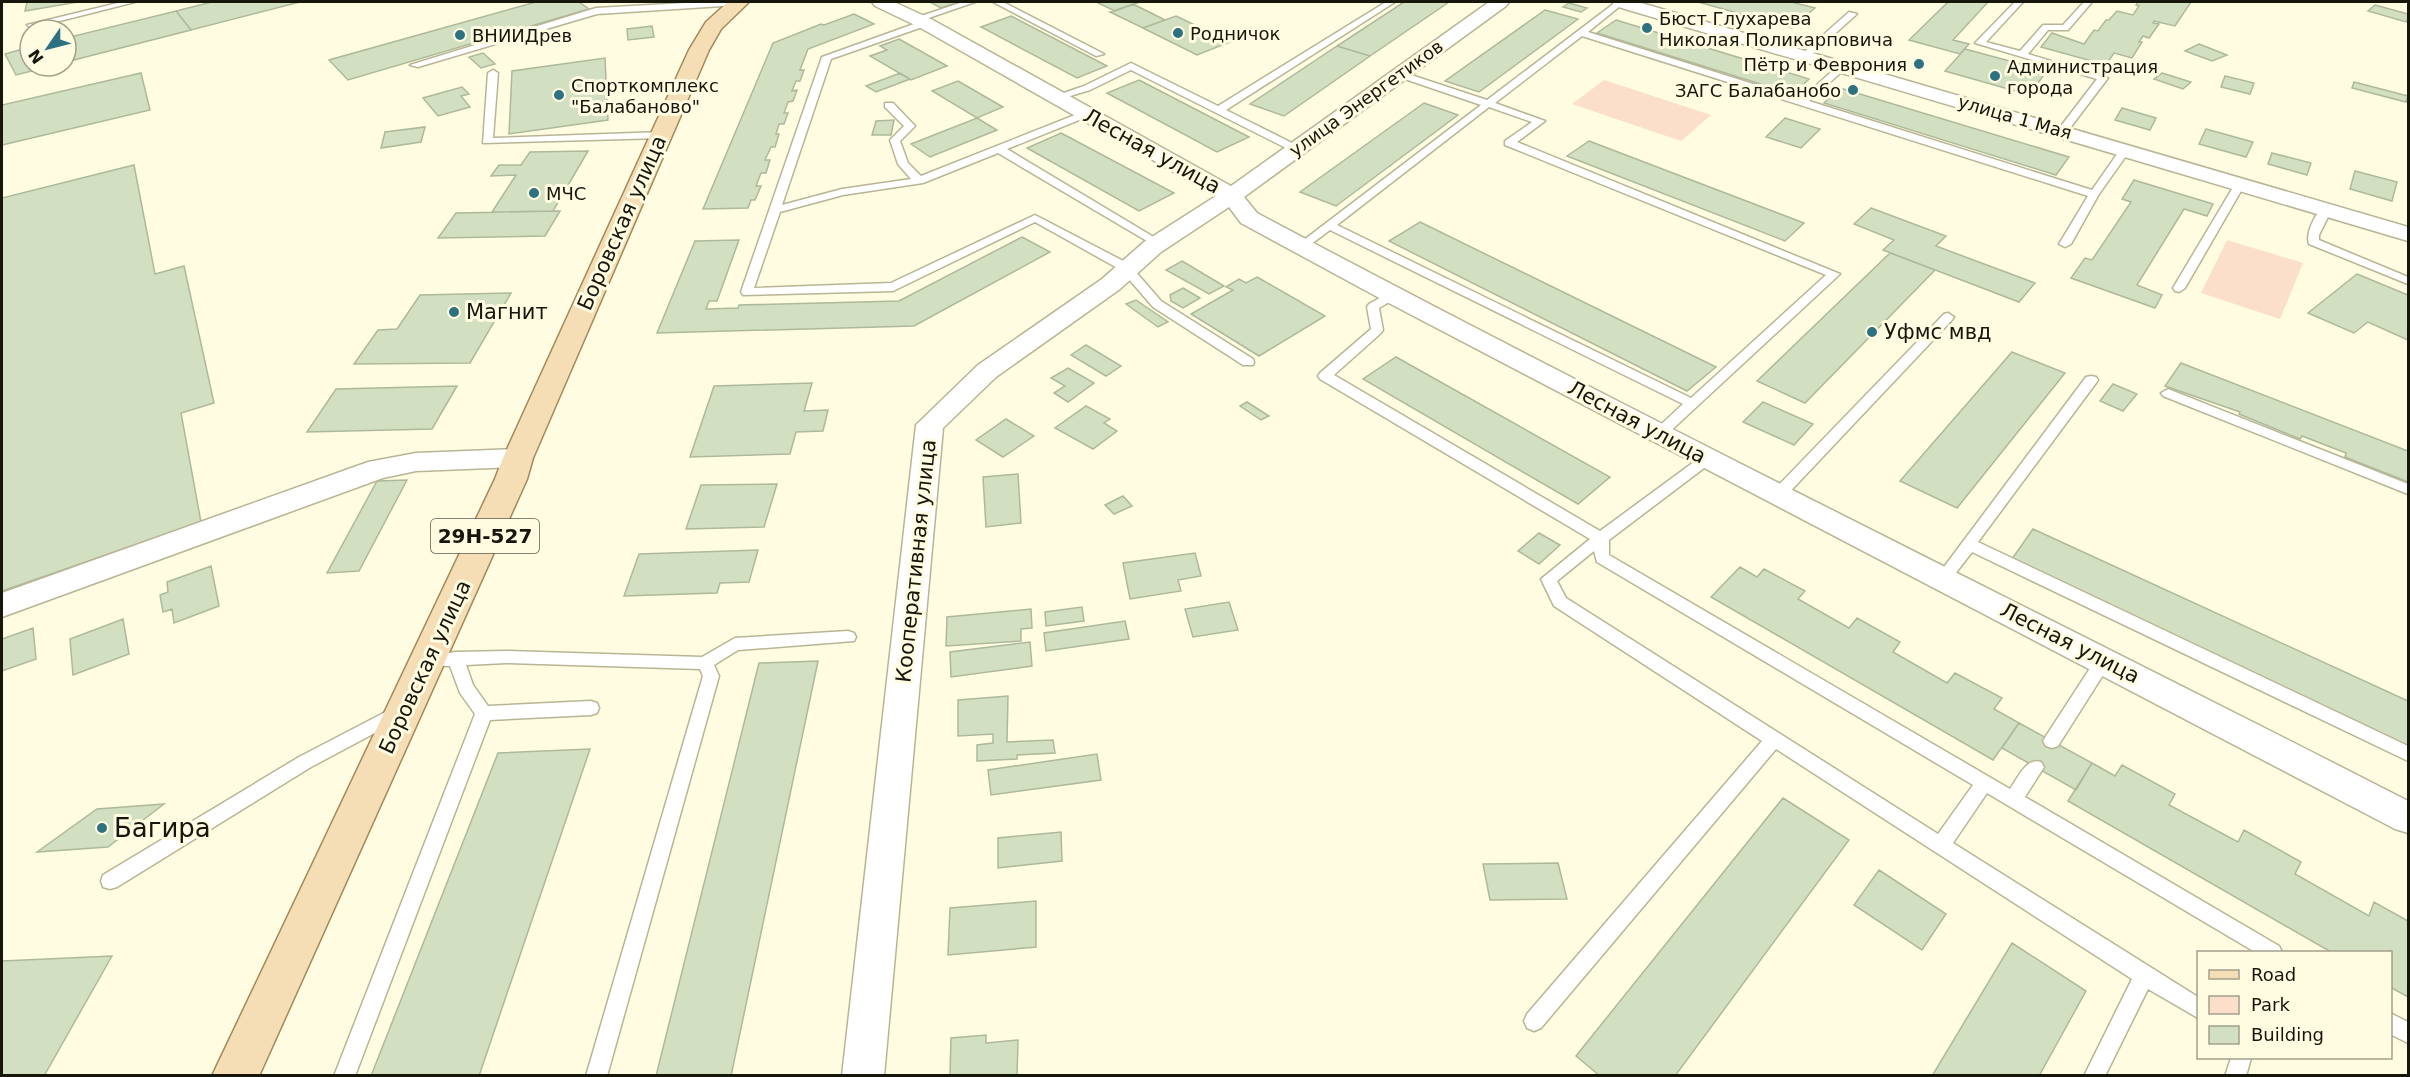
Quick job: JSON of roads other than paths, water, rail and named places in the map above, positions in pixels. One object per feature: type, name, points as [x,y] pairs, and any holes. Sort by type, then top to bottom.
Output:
[{"type":"main road","name":"Боровская улица","points":[[235,1076],[407,708],[441,659],[518,458],[699,50],[721,16],[739,2]]},
{"type":"street","name":"Лесная улица","points":[[881,2],[921,21],[1231,195],[1249,218],[1392,295],[2409,818]]},
{"type":"street","name":"улица Энергетиков","points":[[1231,195],[1500,2]]},
{"type":"street","name":"улица 1 Мая","points":[[1621,2],[2063,130],[2409,234]]},
{"type":"street","name":"Кооперативная улица","points":[[863,1076],[930,425],[987,371],[1110,284],[1125,267],[1156,242],[1231,195]]},
{"type":"street","points":[[2,605],[378,469],[416,462],[518,458]]},
{"type":"lane","points":[[62,18],[131,2]]},
{"type":"lane","points":[[415,65],[596,12],[739,2]]},
{"type":"lane","points":[[971,2],[827,57],[747,292],[893,287],[1035,218],[1125,267],[1156,304],[1248,362]]},
{"type":"lane","points":[[997,2],[1099,54]]},
{"type":"lane","points":[[1220,110],[1391,2]]},
{"type":"lane","points":[[1302,246],[1621,2]]},
{"type":"lane","points":[[2019,2],[1980,43],[2103,78],[2063,130]]},
{"type":"lane","points":[[2022,55],[2046,27],[2065,28],[2088,2]]},
{"type":"lane","points":[[1806,55],[1852,14]]},
{"type":"lane","points":[[1581,33],[2094,195]]},
{"type":"lane","points":[[1057,97],[1087,88],[1131,66],[1296,148]]},
{"type":"lane","points":[[1803,102],[1843,66]]},
{"type":"lane","points":[[493,73],[487,141],[662,135]]},
{"type":"lane","points":[[1399,74],[1540,121],[1509,143],[1834,274],[1659,434]]},
{"type":"lane","points":[[889,105],[910,126],[895,140],[903,164],[919,181]]},
{"type":"lane","points":[[775,210],[842,192],[919,181],[1085,114]]},
{"type":"lane","points":[[999,149],[1156,242]]},
{"type":"lane","points":[[2065,244],[2094,195],[2126,149]]},
{"type":"lane","points":[[2180,288],[2240,184]]},
{"type":"lane","points":[[2326,209],[2313,236],[2313,242],[2409,281]]},
{"type":"lane","points":[[1329,225],[1691,403]]},
{"type":"lane","points":[[1392,295],[1373,307],[1377,330],[1325,376],[1601,538]]},
{"type":"lane","points":[[1778,495],[1948,317]]},
{"type":"lane","points":[[1943,579],[2091,380]]},
{"type":"lane","points":[[2168,393],[2409,489]]},
{"type":"lane","points":[[1707,459],[1549,579],[1560,602],[2144,976],[2197,1007]]},
{"type":"lane","points":[[1601,538],[1602,558],[2269,951]]},
{"type":"lane","points":[[1969,544],[2409,754]]},
{"type":"lane","points":[[441,659],[506,657],[705,663],[735,644],[848,637]]},
{"type":"lane","points":[[441,659],[484,713]]},
{"type":"lane","points":[[2052,741],[2104,660]]},
{"type":"lane","points":[[596,1076],[711,676],[705,663]]},
{"type":"lane","points":[[111,881],[305,762],[407,708]]},
{"type":"lane","points":[[484,713],[591,708]]},
{"type":"lane","points":[[345,1076],[484,713]]},
{"type":"lane","points":[[1534,1021],[1775,738]]},
{"type":"lane","points":[[2013,800],[2035,767]]},
{"type":"lane","points":[[1941,845],[1984,783]]},
{"type":"lane","points":[[2094,1076],[2144,976]]},
{"type":"lane","points":[[2392,1024],[2409,1033]]},
{"type":"lane","points":[[2235,1076],[2241,1059]]},
{"type":"place","name":"Бюст Глухарева Николая Поликарповича","points":[[1647,28]]},
{"type":"place","name":"Родничок","points":[[1178,33]]},
{"type":"place","name":"ВНИИДрев","points":[[460,35]]},
{"type":"place","name":"Пётр и Феврония","points":[[1919,64]]},
{"type":"place","name":"Администрация города","points":[[1995,76]]},
{"type":"place","name":"ЗАГС Балабанобо","points":[[1853,90]]},
{"type":"place","name":"Спорткомплекс \"Балабаново\"","points":[[559,95]]},
{"type":"place","name":"МЧС","points":[[534,193]]},
{"type":"place","name":"Магнит","points":[[454,312]]},
{"type":"place","name":"Уфмс мвд","points":[[1872,332]]},
{"type":"place","name":"Багира","points":[[102,828]]}]
